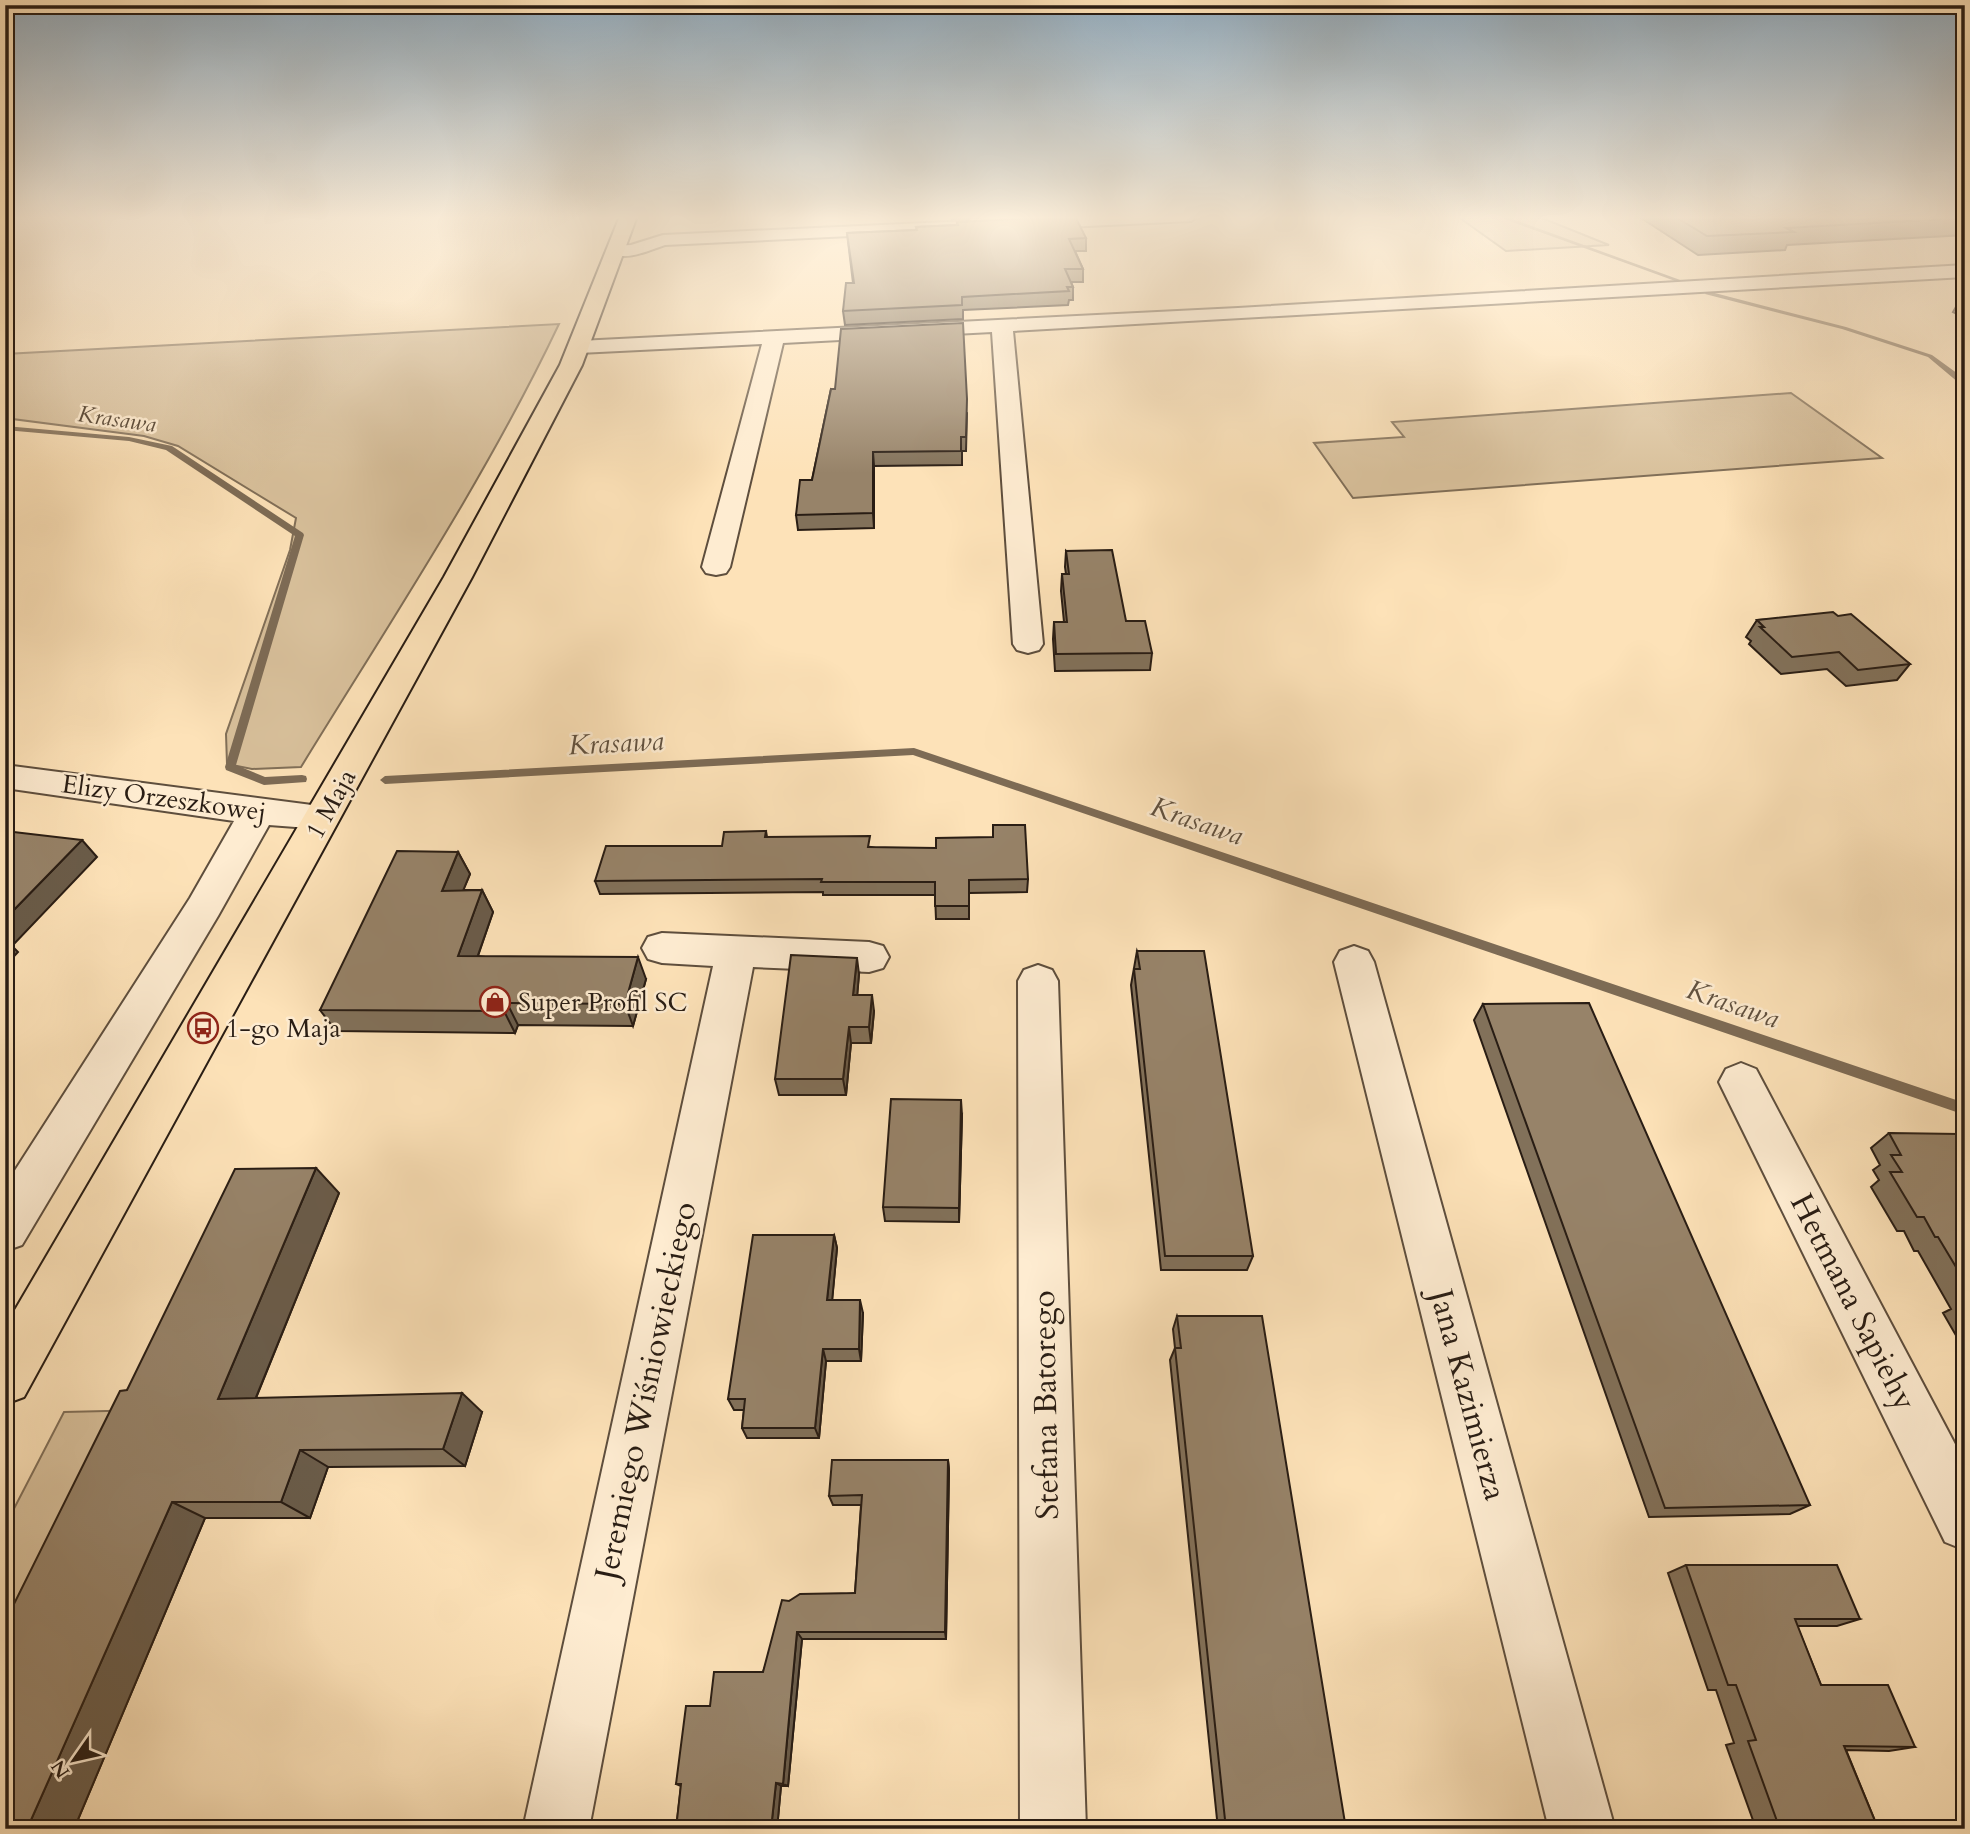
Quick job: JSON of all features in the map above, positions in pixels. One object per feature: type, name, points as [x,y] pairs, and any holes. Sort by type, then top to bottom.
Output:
[{"type":"main road","name":"1 Maja","points":[[5,1378],[458,577],[579,348],[597,302]]},
{"type":"street","points":[[579,348],[1429,302]]},
{"type":"street","points":[[1002,326],[1028,644]]},
{"type":"street","points":[[716,567],[775,338]]},
{"type":"street","name":"Elizy Orzeszkowej","points":[[8,780],[322,817]]},
{"type":"street","points":[[5,1229],[205,906],[237,844],[259,811]]},
{"type":"street","points":[[662,948],[869,957]]},
{"type":"street","name":"Jeremiego Wiśniowieckiego","points":[[556,1829],[736,952]]},
{"type":"street","name":"Jana Kazimierza","points":[[1354,962],[1582,1829]]},
{"type":"street","name":"Stefana Batorego","points":[[1038,981],[1054,1829]]},
{"type":"street","name":"Hetmana Sapiehy","points":[[1741,1082],[1965,1522]]},
{"type":"shaded area","points":[[559,324],[469,494],[301,767],[252,769],[227,764],[226,734],[290,550],[296,518],[178,446],[144,436],[5,418],[5,354]]},
{"type":"shaded area","points":[[1791,393],[1882,458],[1353,498],[1314,443],[1404,437],[1392,422]]},
{"type":"shaded area","points":[[148,1410],[5,1710],[5,1526],[64,1412]]},
{"type":"building","points":[[844,302],[962,302],[962,305],[843,311]]},
{"type":"building","points":[[963,323],[967,399],[966,437],[961,437],[961,451],[873,452],[873,513],[796,515],[800,480],[812,480],[831,389],[835,389],[841,329]]},
{"type":"building","points":[[1112,550],[1126,621],[1145,621],[1152,653],[1056,654],[1054,622],[1067,622],[1062,574],[1069,574],[1066,551]]},
{"type":"building","points":[[1833,612],[1838,616],[1851,614],[1910,664],[1858,670],[1839,652],[1792,657],[1760,627],[1764,627],[1757,620]]},
{"type":"building","points":[[993,825],[1025,825],[1028,879],[969,880],[969,906],[935,906],[935,882],[821,882],[822,879],[595,881],[606,846],[722,846],[724,832],[766,831],[765,837],[870,836],[868,847],[936,848],[936,838],[993,837]]},
{"type":"building","points":[[5,831],[82,840],[5,919]]},
{"type":"building","points":[[397,851],[458,852],[442,891],[482,890],[458,956],[638,957],[625,1004],[507,1003],[504,1011],[320,1010]]},
{"type":"building","points":[[1137,951],[1204,951],[1253,1256],[1165,1256],[1134,969],[1140,969]]},
{"type":"building","points":[[791,955],[857,958],[853,995],[872,995],[869,1027],[849,1027],[843,1079],[775,1079]]},
{"type":"building","points":[[1589,1003],[1810,1505],[1665,1508],[1483,1004]]},
{"type":"building","points":[[891,1099],[961,1100],[959,1208],[883,1207]]},
{"type":"building","points":[[1889,1133],[1959,1134],[1965,1144],[1965,1282],[1924,1217],[1917,1217],[1890,1172],[1902,1172],[1891,1155],[1901,1155]]},
{"type":"building","points":[[316,1168],[218,1399],[462,1393],[443,1449],[300,1450],[281,1502],[172,1502],[27,1829],[5,1829],[5,1622],[120,1391],[127,1390],[235,1169]]},
{"type":"building","points":[[753,1235],[834,1235],[827,1300],[860,1300],[859,1349],[823,1349],[815,1428],[742,1428],[745,1399],[728,1399]]},
{"type":"building","points":[[1177,1316],[1262,1316],[1346,1829],[1226,1829],[1175,1348],[1181,1348]]},
{"type":"building","points":[[832,1460],[948,1460],[945,1632],[797,1632],[783,1784],[776,1783],[771,1829],[676,1829],[681,1784],[676,1784],[686,1706],[710,1706],[714,1672],[763,1672],[782,1600],[789,1601],[800,1594],[855,1593],[862,1495],[829,1496]]},
{"type":"building","points":[[1686,1565],[1837,1565],[1860,1619],[1795,1619],[1821,1685],[1888,1685],[1915,1747],[1844,1746],[1875,1821],[1947,1821],[1951,1829],[1788,1829],[1786,1822],[1777,1821],[1748,1741],[1756,1740],[1736,1685],[1728,1685]]},
{"type":"waterway","points":[[1741,302],[1844,328],[1930,356],[1962,381]]},
{"type":"waterway","name":"Krasawa","points":[[5,428],[129,439],[169,448],[300,535],[230,767],[264,781],[302,779]]},
{"type":"waterway","name":"Krasawa","points":[[385,780],[914,751],[1965,1109]]},
{"type":"place","name":"Super Profil SC","points":[[495,1002]]},
{"type":"place","name":"1-go Maja","points":[[203,1028]]}]
